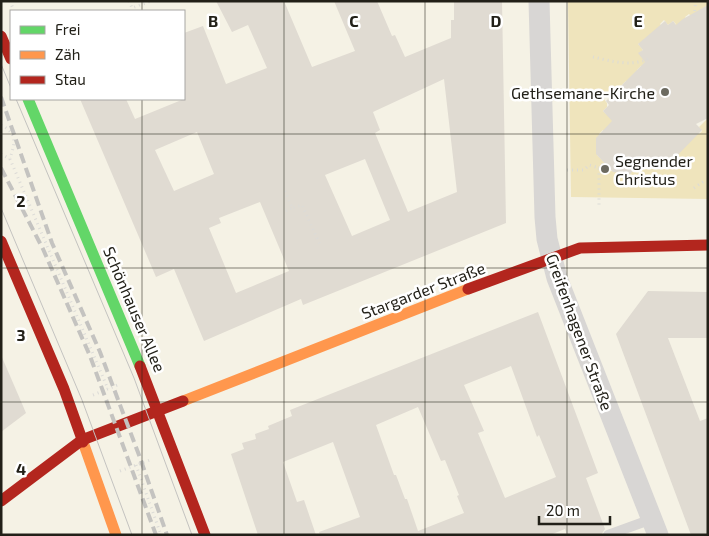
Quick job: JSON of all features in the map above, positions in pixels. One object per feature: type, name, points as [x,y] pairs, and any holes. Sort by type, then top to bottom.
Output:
[{"type":"main road","points":[[1,36],[10,57]]},
{"type":"main road","name":"Schönhauser Allee","points":[[28,100],[159,410],[205,535]]},
{"type":"main road","points":[[1,241],[64,389],[116,535]]},
{"type":"main road","name":"Stargarder Straße","points":[[1,500],[82,440],[551,258],[580,248],[708,245]]},
{"type":"street","name":"Greifenhagener Straße","points":[[539,1],[544,201],[547,239],[551,258],[557,278],[655,527]]},
{"type":"lane","points":[[608,535],[655,527]]},
{"type":"path","points":[[129,1],[132,8],[151,1]]},
{"type":"path","points":[[694,16],[696,1]]},
{"type":"path","points":[[593,57],[614,62],[645,61],[651,57]]},
{"type":"path","points":[[1,124],[11,130],[15,141],[10,159]]},
{"type":"path","points":[[708,129],[708,145]]},
{"type":"path","points":[[1,154],[10,159],[108,389]]},
{"type":"path","points":[[599,205],[599,168],[605,162]]},
{"type":"path","points":[[570,170],[584,170],[589,165],[599,168]]},
{"type":"path","points":[[694,188],[704,182]]},
{"type":"path","points":[[285,191],[292,208]]},
{"type":"path","points":[[286,211],[302,205],[321,247]]},
{"type":"path","points":[[88,397],[127,381]]},
{"type":"path","points":[[115,473],[157,457]]},
{"type":"path","points":[[136,465],[161,535]]},
{"type":"shaded area","points":[[568,1],[708,1],[708,5],[691,16],[689,14],[685,17],[689,22],[671,28],[676,24],[673,21],[668,25],[664,20],[660,24],[665,29],[638,44],[643,50],[639,53],[648,52],[644,70],[641,66],[637,70],[640,74],[629,85],[626,81],[622,85],[625,88],[610,99],[607,95],[603,98],[607,103],[607,107],[603,111],[616,117],[609,137],[603,130],[599,134],[604,141],[599,155],[597,155],[611,171],[642,154],[658,160],[655,163],[657,166],[662,162],[667,162],[671,166],[674,163],[671,159],[695,131],[699,134],[702,131],[699,127],[708,118],[708,199],[571,197]]},
{"type":"building","points":[[216,1],[284,1],[312,67],[355,51],[334,1],[377,1],[392,36],[395,35],[405,57],[451,38],[451,20],[454,20],[454,1],[502,1],[506,223],[303,305],[301,299],[204,341],[174,269],[156,277],[80,100],[126,100],[135,119],[185,100],[185,33],[203,26],[226,84],[267,68],[248,25],[232,32]],"holes":[[[444,79],[457,192],[408,212],[375,133],[380,130],[373,112]],[[197,132],[214,174],[174,191],[155,150]],[[365,159],[390,220],[352,236],[325,175]],[[260,202],[289,271],[236,293],[209,228],[221,223],[219,218]]]},
{"type":"building","name":"Gethsemane-Kirche","points":[[708,5],[708,118],[696,124],[702,130],[669,164],[665,159],[658,166],[648,156],[630,174],[613,172],[596,154],[596,138],[612,121],[603,111],[609,105],[606,101],[645,62],[638,53],[643,50],[638,44],[665,21],[668,25],[673,21],[676,25]]},
{"type":"building","points":[[648,291],[708,292],[708,338],[668,338],[700,421],[708,418],[708,535],[691,535],[616,334]]},
{"type":"building","points":[[538,312],[598,473],[586,478],[605,529],[601,535],[567,535],[565,529],[550,535],[320,535],[319,532],[360,517],[333,442],[283,462],[297,502],[304,500],[316,535],[258,535],[231,454],[244,449],[242,443],[256,439],[255,434],[269,429],[268,426],[292,416],[290,410]],"holes":[[[511,366],[537,437],[539,435],[556,477],[505,498],[478,433],[484,431],[464,385]],[[418,407],[441,461],[445,460],[464,513],[418,531],[407,499],[405,499],[396,475],[394,475],[376,425]]]},
{"type":"building","points":[[1,355],[26,413],[1,432]]},
{"type":"tram line","points":[[1,64],[10,86]]},
{"type":"tram line","points":[[16,100],[134,378],[192,535]]},
{"type":"tram line","points":[[1,208],[82,400],[132,535]]},
{"type":"railway","points":[[1,97],[52,243],[100,352],[167,535]]},
{"type":"railway","points":[[1,168],[43,249],[90,356],[156,535]]},
{"type":"traffic: fast","points":[[28,100],[140,366]]},
{"type":"traffic: slow","points":[[183,401],[468,289]]},
{"type":"traffic: slow","points":[[83,442],[116,535]]},
{"type":"traffic: jam","points":[[1,36],[10,57]]},
{"type":"traffic: jam","points":[[1,241],[64,389],[83,442]]},
{"type":"traffic: jam","points":[[468,289],[580,248],[708,245]]},
{"type":"traffic: jam","points":[[140,366],[205,535]]},
{"type":"traffic: jam","points":[[1,501],[82,440],[183,401]]},
{"type":"place","name":"Gethsemane-Kirche","points":[[665,92]]},
{"type":"place","name":"Segnender Christus","points":[[605,169]]}]
